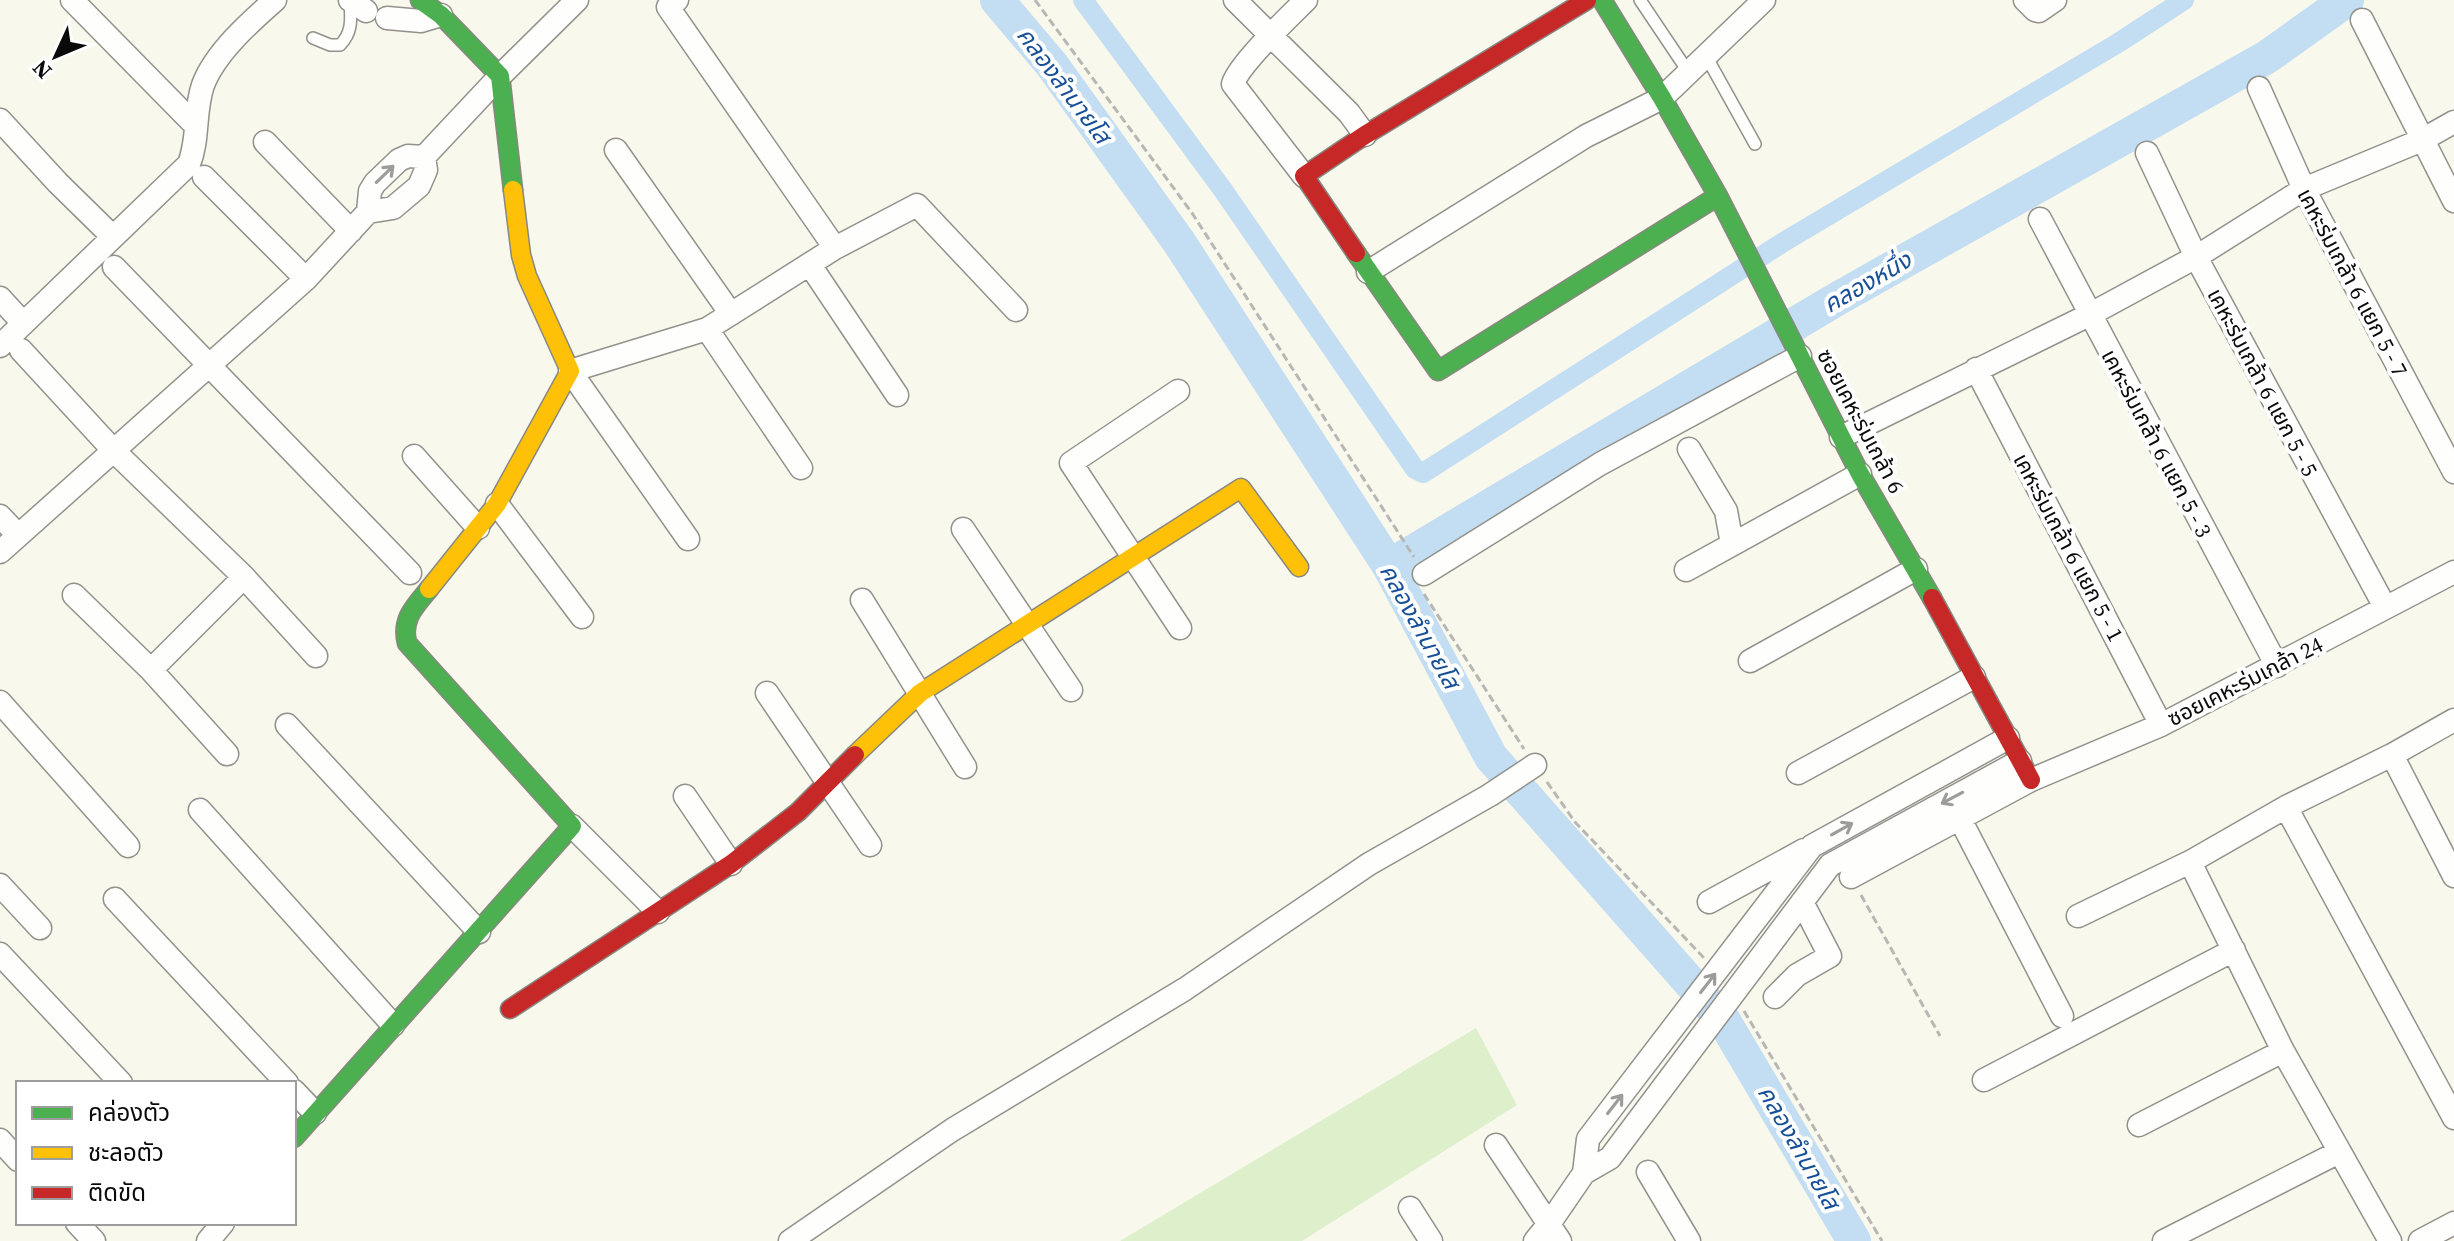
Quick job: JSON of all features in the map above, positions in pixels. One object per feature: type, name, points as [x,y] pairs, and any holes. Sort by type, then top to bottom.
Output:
[{"type":"street","points":[[72,0],[195,125]]},
{"type":"street","points":[[275,0],[225,49],[204,83],[195,125],[195,148],[189,164],[23,323],[11,348],[244,577],[316,656]]},
{"type":"street","points":[[420,0],[441,15],[500,76],[521,255],[527,276],[570,371],[688,539]]},
{"type":"street","points":[[424,157],[577,0]]},
{"type":"street","points":[[677,0],[668,7],[835,248]]},
{"type":"street","points":[[1235,0],[1349,113],[1365,135]]},
{"type":"street","points":[[1306,0],[1271,35],[1233,80],[1233,84],[1304,176],[1438,371],[1718,196]]},
{"type":"street","points":[[1304,176],[1365,135],[1587,0]]},
{"type":"street","name":"ซอยเคหะร่มเกล้า 6","points":[[1601,0],[1718,196],[1860,474],[1916,569],[2026,771]]},
{"type":"street","points":[[1368,272],[1586,136],[1662,98],[1764,0]]},
{"type":"street","points":[[2025,0],[2039,11],[2055,0]]},
{"type":"street","points":[[368,10],[421,21],[441,15]]},
{"type":"street","points":[[2362,20],[2454,201]]},
{"type":"street","name":"เคหะร่มเกล้า 6 แยก 5 - 7","points":[[2259,88],[2304,189],[2454,472]]},
{"type":"street","points":[[0,120],[113,237]]},
{"type":"street","points":[[1841,437],[2089,315],[2196,257],[2304,189],[2422,140],[2454,122]]},
{"type":"street","points":[[265,142],[351,231]]},
{"type":"street","points":[[616,150],[731,314]]},
{"type":"street","name":"เคหะร่มเกล้า 6 แยก 5 - 5","points":[[2147,153],[2196,257],[2385,607]]},
{"type":"street","points":[[0,552],[306,279],[368,212],[370,191],[399,160],[408,156],[424,157]]},
{"type":"street","points":[[368,212],[393,208],[419,186],[426,170],[424,157]]},
{"type":"street","points":[[204,177],[306,279]]},
{"type":"street","points":[[658,912],[572,826],[407,643],[403,630],[406,618],[497,504],[570,371],[707,329],[835,248],[917,205],[1016,310]]},
{"type":"street","name":"เคหะร่มเกล้า 6 แยก 5 - 3","points":[[2040,219],[2277,666]]},
{"type":"street","points":[[810,265],[897,395]]},
{"type":"street","points":[[114,267],[410,573]]},
{"type":"street","points":[[0,298],[23,323]]},
{"type":"street","points":[[707,329],[801,468]]},
{"type":"street","points":[[1424,574],[1600,464],[1796,351]]},
{"type":"street","name":"เคหะร่มเกล้า 6 แยก 5 - 1","points":[[1976,369],[2161,725]]},
{"type":"street","points":[[1178,391],[1071,463],[1180,628]]},
{"type":"street","points":[[1689,449],[1726,511],[1732,544]]},
{"type":"street","points":[[414,456],[478,528]]},
{"type":"street","points":[[1686,570],[1860,474]]},
{"type":"street","points":[[510,1009],[731,864],[798,812],[920,693],[1241,488],[1299,567]]},
{"type":"street","points":[[497,504],[582,617]]},
{"type":"street","points":[[0,516],[18,535]]},
{"type":"street","points":[[963,529],[1071,690]]},
{"type":"street","points":[[1750,661],[1916,569]]},
{"type":"street","name":"ซอยเคหะร่มเกล้า 24","points":[[2026,771],[2161,725],[2454,572]]},
{"type":"street","points":[[151,670],[244,577]]},
{"type":"street","points":[[74,595],[151,670],[227,754]]},
{"type":"street","points":[[862,600],[965,767]]},
{"type":"street","points":[[1798,773],[1974,677]]},
{"type":"street","points":[[767,693],[870,845]]},
{"type":"street","points":[[0,702],[128,846]]},
{"type":"street","points":[[2078,916],[2190,862],[2286,807],[2392,755],[2454,720]]},
{"type":"street","points":[[287,725],[479,932]]},
{"type":"street","points":[[1709,902],[2008,738]]},
{"type":"street","points":[[2392,755],[2454,876]]},
{"type":"street","points":[[790,1241],[952,1130],[1185,989],[1369,864],[1490,795],[1535,765]]},
{"type":"street","points":[[1851,877],[1960,819],[2026,771]]},
{"type":"street","points":[[1584,1173],[1610,1158],[1830,865],[2026,771]]},
{"type":"street","points":[[685,796],[731,864]]},
{"type":"street","points":[[2286,807],[2454,1118]]},
{"type":"street","points":[[200,810],[393,1025]]},
{"type":"street","points":[[1960,819],[2062,1016]]},
{"type":"street","points":[[296,1136],[572,826]]},
{"type":"street","points":[[1496,1145],[1548,1235],[1584,1173],[1588,1139],[1812,846]]},
{"type":"street","points":[[2190,862],[2283,1051],[2390,1241]]},
{"type":"street","points":[[1794,869],[1816,883]]},
{"type":"street","points":[[0,885],[40,928]]},
{"type":"street","points":[[115,899],[285,1081]]},
{"type":"street","points":[[1775,997],[1797,975],[1830,956],[1802,902]]},
{"type":"street","points":[[1984,1080],[2234,950]]},
{"type":"street","points":[[0,954],[119,1081]]},
{"type":"street","points":[[2139,1125],[2283,1051]]},
{"type":"street","points":[[296,1093],[315,1113]]},
{"type":"street","points":[[0,1140],[16,1158]]},
{"type":"street","points":[[2164,1241],[2339,1152]]},
{"type":"street","points":[[1648,1172],[1684,1239]]},
{"type":"street","points":[[1410,1208],[1431,1241]]},
{"type":"street","points":[[2420,1241],[2454,1223]]},
{"type":"street","points":[[79,1225],[94,1241]]},
{"type":"street","points":[[208,1241],[221,1225]]},
{"type":"lane","points":[[1640,0],[1689,73]]},
{"type":"lane","points":[[313,38],[330,45],[340,45],[368,10]]},
{"type":"lane","points":[[1706,56],[1755,144]]},
{"type":"path","points":[[1035,0],[1192,213],[1424,574],[1424,594],[1535,765],[1575,822],[1705,960]]},
{"type":"path","points":[[1851,877],[1940,1036]]},
{"type":"path","points":[[1744,1010],[1882,1241]]},
{"type":"green space","points":[[1476,1028],[1517,1105],[1302,1241],[1120,1241]]},
{"type":"waterway","name":"คลองลำนายโส","points":[[997,0],[1052,65],[1179,242],[1389,566],[1491,757],[1724,1021],[1854,1241]]},
{"type":"waterway","points":[[1083,0],[1223,190],[1415,469],[1423,473],[1782,243],[2118,43],[2184,0]]},
{"type":"waterway","name":"คลองหนึ่ง","points":[[1389,566],[1837,299],[2267,57],[2347,0]]},
{"type":"traffic: fast","points":[[420,0],[441,15],[500,76],[513,190]]},
{"type":"traffic: fast","points":[[1602,0],[1718,196],[1860,474],[1932,598]]},
{"type":"traffic: fast","points":[[1356,253],[1438,371],[1718,196]]},
{"type":"traffic: fast","points":[[296,1136],[572,826],[407,643],[408,620],[429,589]]},
{"type":"traffic: slow","points":[[429,589],[497,504],[570,371],[527,276],[521,255],[513,190]]},
{"type":"traffic: slow","points":[[855,755],[920,693],[1241,488],[1299,567]]},
{"type":"traffic: jam","points":[[1356,253],[1304,176],[1365,135],[1587,0]]},
{"type":"traffic: jam","points":[[1932,598],[2031,780]]},
{"type":"traffic: jam","points":[[510,1009],[731,864],[798,812],[855,755]]}]
